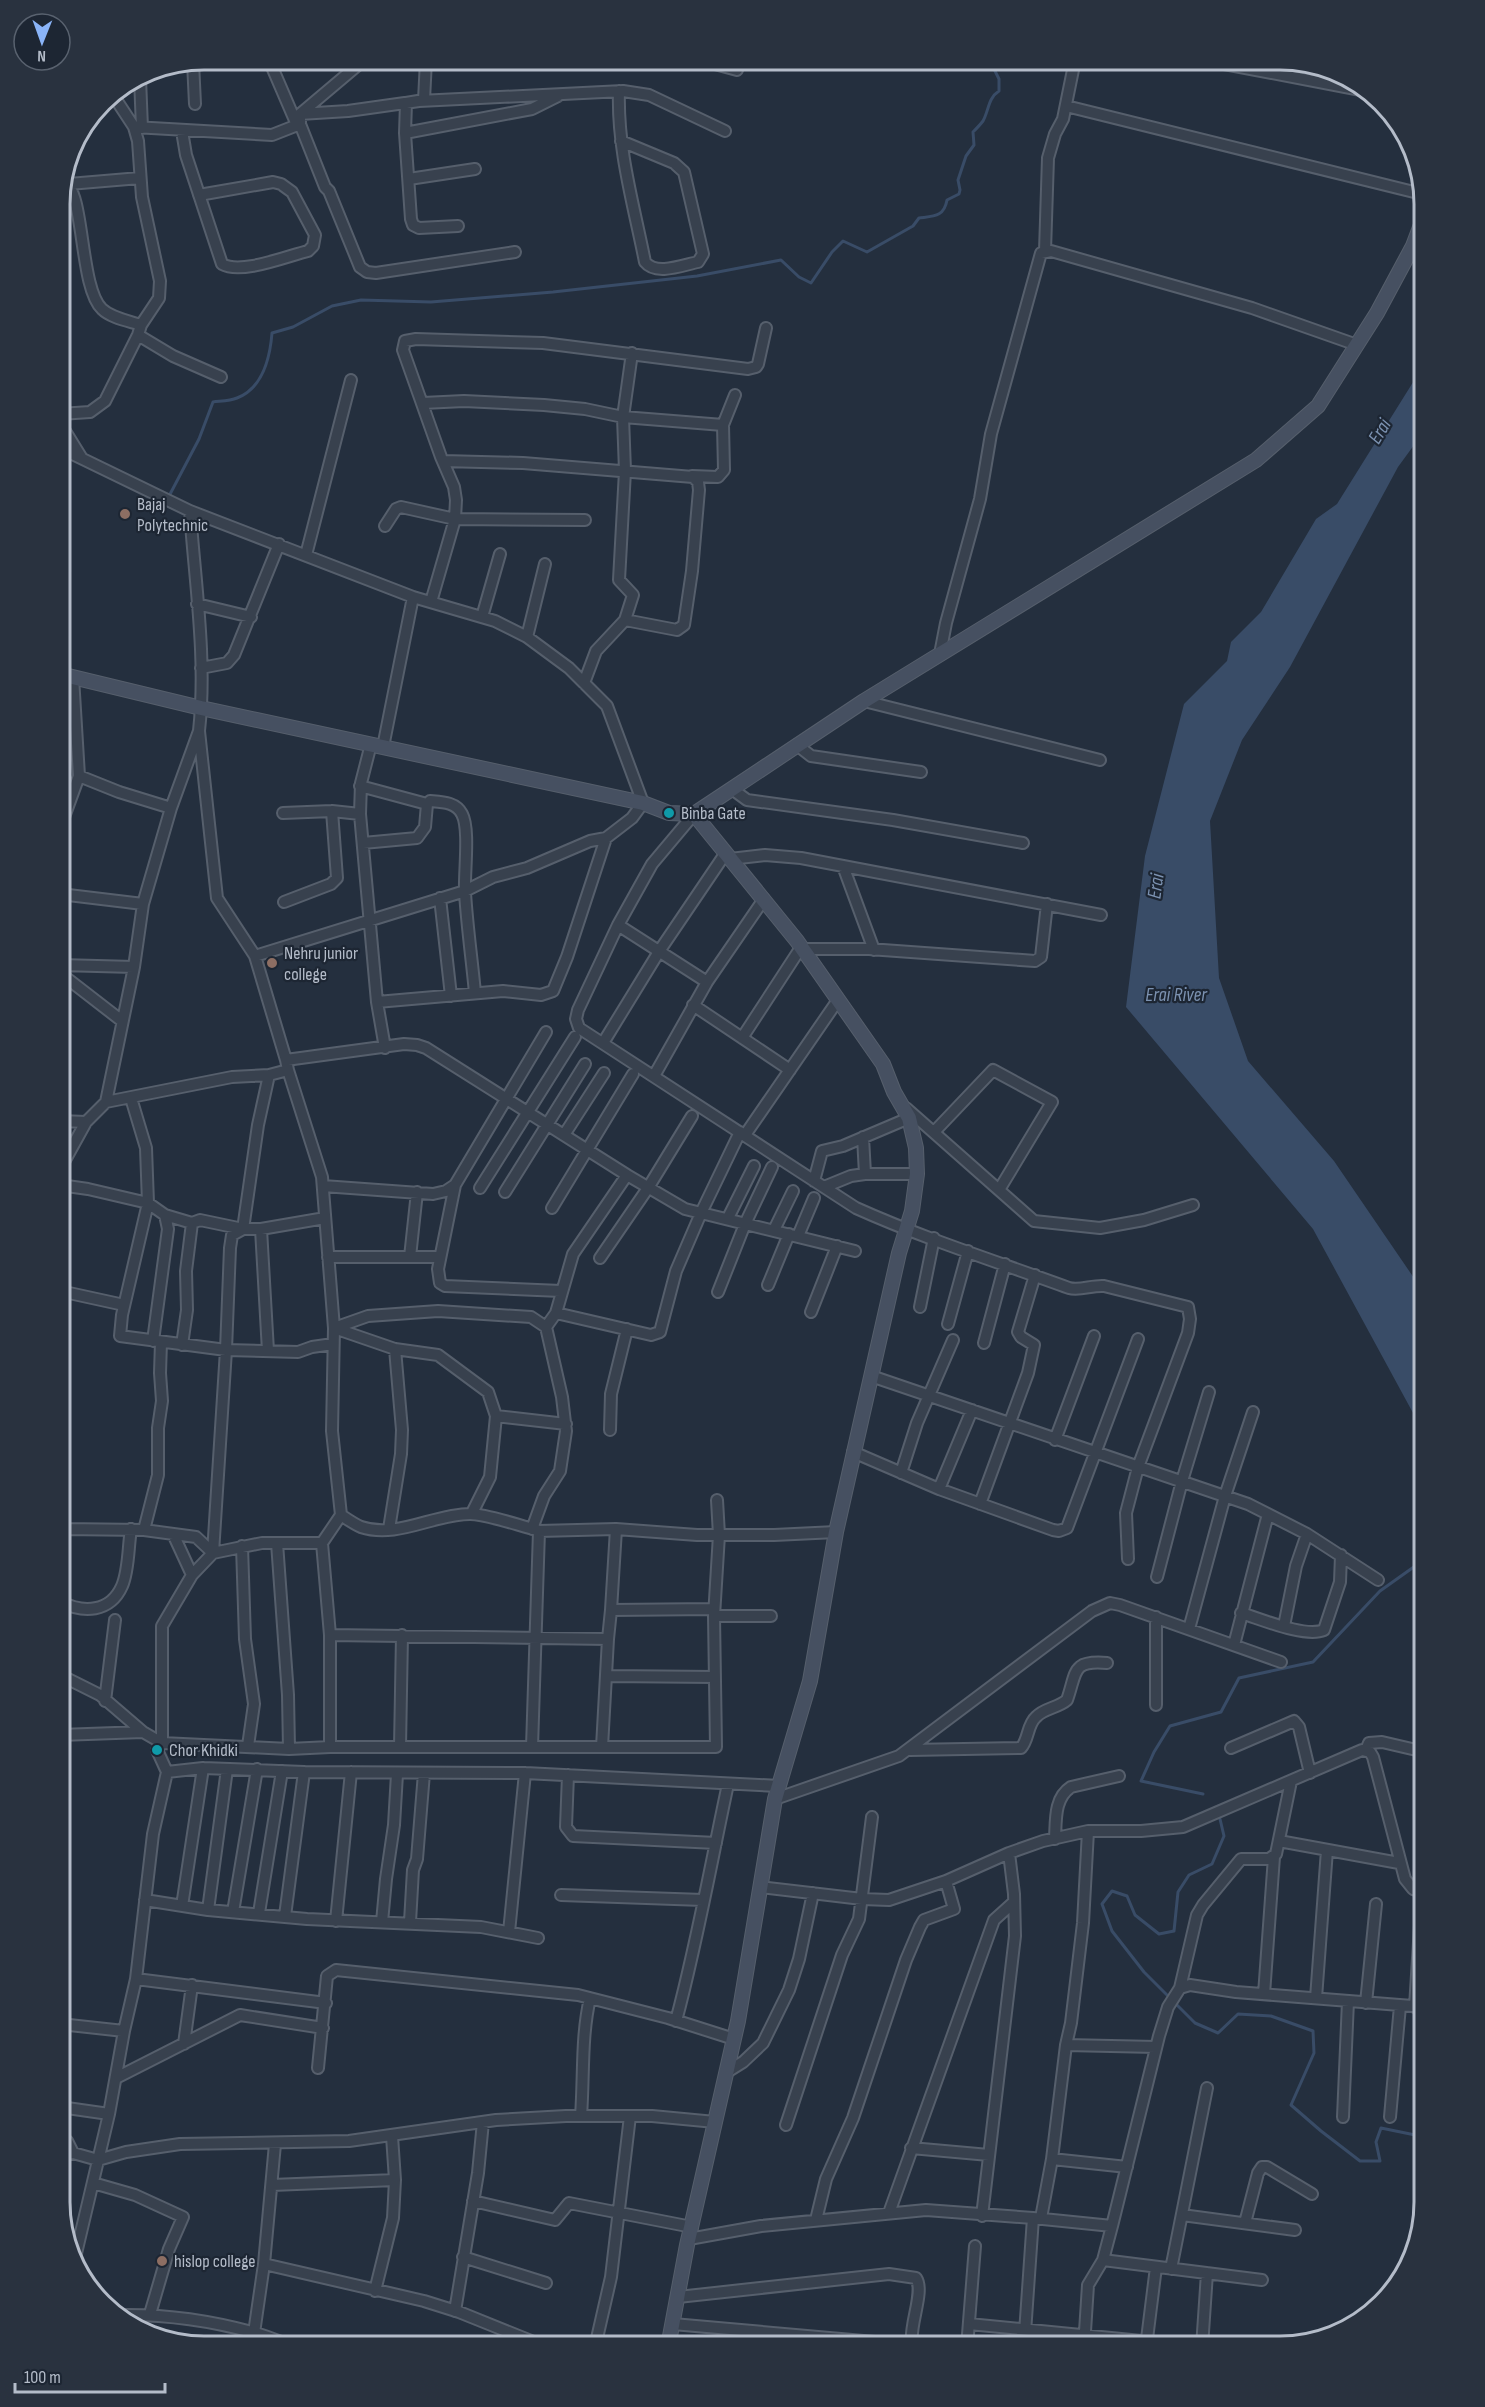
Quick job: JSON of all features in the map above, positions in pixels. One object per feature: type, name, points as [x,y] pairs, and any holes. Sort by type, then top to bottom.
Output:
[{"type":"main road","points":[[71,677],[201,708],[643,803],[669,813],[694,814],[864,701],[1256,460],[1318,406],[1377,313],[1414,241]]},
{"type":"main road","points":[[670,2336],[690,2233],[734,2039],[777,1792],[810,1681],[836,1532],[853,1452],[912,1211],[917,1174],[916,1148],[906,1112],[894,1092],[883,1064],[803,950],[694,814]]},
{"type":"street","points":[[193,71],[195,104]]},
{"type":"street","points":[[274,71],[299,121],[360,267],[364,271],[376,273],[516,252]]},
{"type":"street","points":[[299,121],[349,71]]},
{"type":"street","points":[[424,100],[425,71]]},
{"type":"street","points":[[940,654],[946,623],[980,499],[991,434],[1039,258],[1045,251],[1048,158],[1066,106],[1073,71]]},
{"type":"street","points":[[1261,71],[1345,87]]},
{"type":"street","points":[[71,413],[90,412],[105,401],[139,330],[159,298],[160,280],[140,178],[138,141],[140,88]]},
{"type":"street","points":[[119,102],[138,127],[272,135],[299,121],[324,113],[424,100],[619,91],[648,95],[725,131]]},
{"type":"street","points":[[619,91],[621,141],[646,264],[654,269],[660,269],[698,262],[703,254],[684,172],[674,163],[621,141]]},
{"type":"street","points":[[405,133],[532,109],[561,94]]},
{"type":"street","points":[[406,103],[405,133],[413,225],[423,228],[458,226]]},
{"type":"street","points":[[1066,106],[1413,192]]},
{"type":"street","points":[[182,131],[184,148],[219,259],[227,267],[245,267],[308,251],[313,246],[315,235],[292,192],[281,184],[273,182],[199,195]]},
{"type":"street","points":[[409,179],[475,169]]},
{"type":"street","points":[[73,183],[140,178]]},
{"type":"street","points":[[72,191],[95,300],[107,314],[139,330],[173,356],[221,377]]},
{"type":"street","points":[[1045,251],[1252,308],[1357,345]]},
{"type":"street","points":[[431,602],[455,519],[454,487],[403,350],[405,341],[410,339],[543,343],[752,368],[758,364],[766,328]]},
{"type":"street","points":[[584,683],[596,651],[625,620],[633,595],[619,580],[625,471],[623,417],[632,353]]},
{"type":"street","points":[[306,555],[351,380]]},
{"type":"street","points":[[443,461],[523,463],[717,477],[726,466],[723,425],[735,395]]},
{"type":"street","points":[[423,403],[464,401],[544,405],[585,409],[623,417],[723,425]]},
{"type":"street","points":[[71,441],[81,458]]},
{"type":"street","points":[[71,453],[190,511],[413,597],[495,621],[527,637],[568,668],[607,706],[643,803],[632,818],[606,838],[590,840],[527,868],[493,877],[465,891],[255,956]]},
{"type":"street","points":[[625,620],[677,630],[684,625],[690,591],[699,490],[698,482],[692,476]]},
{"type":"street","points":[[385,526],[396,509],[401,507],[455,519],[585,520]]},
{"type":"street","points":[[190,511],[201,668],[199,731],[217,898],[255,956],[323,1185],[334,1328],[332,1431],[341,1515],[322,1543],[330,1635],[330,1748]]},
{"type":"street","points":[[201,668],[227,663],[231,659],[251,617],[279,544]]},
{"type":"street","points":[[482,617],[500,554]]},
{"type":"street","points":[[527,637],[545,564]]},
{"type":"street","points":[[385,1048],[377,1002],[369,919],[360,814],[360,786],[377,746],[413,597]]},
{"type":"street","points":[[197,604],[251,617]]},
{"type":"street","points":[[864,701],[1100,760]]},
{"type":"street","points":[[71,709],[79,776],[71,798]]},
{"type":"street","points":[[71,1149],[86,1122],[105,1102],[134,967],[143,904],[171,808],[199,731]]},
{"type":"street","points":[[797,745],[807,754],[820,758],[921,772]]},
{"type":"street","points":[[79,776],[119,792],[171,808]]},
{"type":"street","points":[[360,786],[427,804],[430,801],[448,803],[457,806],[462,813],[465,826],[465,891],[475,993]]},
{"type":"street","points":[[732,789],[747,800],[893,820],[1023,843]]},
{"type":"street","points":[[363,843],[417,838],[425,827],[427,804]]},
{"type":"street","points":[[283,813],[332,811],[360,814]]},
{"type":"street","points":[[284,902],[331,884],[337,878],[332,811]]},
{"type":"street","points":[[694,814],[652,864],[618,925],[576,1016],[579,1028],[856,1208],[906,1231],[934,1238],[1075,1289],[1104,1286],[1188,1307],[1190,1319],[1188,1333],[1138,1467],[1126,1513],[1128,1559]]},
{"type":"street","points":[[377,1002],[503,991],[541,995],[554,991],[606,838]]},
{"type":"street","points":[[603,1043],[660,951],[728,857],[782,855],[1101,915]]},
{"type":"street","points":[[843,866],[874,950]]},
{"type":"street","points":[[71,895],[143,904]]},
{"type":"street","points":[[440,898],[451,996]]},
{"type":"street","points":[[654,1076],[707,982],[764,899]]},
{"type":"street","points":[[742,1038],[798,952],[813,948],[874,950],[1037,961],[1041,957],[1047,904]]},
{"type":"street","points":[[618,925],[707,982]]},
{"type":"street","points":[[71,965],[134,967]]},
{"type":"street","points":[[71,982],[122,1021]]},
{"type":"street","points":[[556,1313],[655,1335],[660,1332],[676,1271],[701,1213],[742,1134],[838,1000]]},
{"type":"street","points":[[693,1005],[790,1070]]},
{"type":"street","points":[[546,1032],[455,1185],[438,1277],[440,1283],[445,1286],[561,1291]]},
{"type":"street","points":[[480,1188],[575,1037]]},
{"type":"street","points":[[105,1102],[232,1077],[269,1075],[287,1065],[404,1044],[417,1045],[426,1048],[685,1209],[855,1251]]},
{"type":"street","points":[[505,1192],[585,1064]]},
{"type":"street","points":[[934,1132],[993,1070],[1052,1102],[999,1190]]},
{"type":"street","points":[[564,1135],[604,1073]]},
{"type":"street","points":[[552,1208],[633,1074]]},
{"type":"street","points":[[243,1229],[258,1125],[269,1075]]},
{"type":"street","points":[[131,1098],[146,1148],[148,1203],[124,1305],[120,1336],[226,1350],[298,1352],[333,1344]]},
{"type":"street","points":[[819,1184],[822,1151],[843,1146],[863,1137],[906,1112],[934,1132],[1034,1221],[1085,1228],[1114,1227],[1193,1205]]},
{"type":"street","points":[[600,1258],[648,1188],[692,1116]]},
{"type":"street","points":[[71,1121],[86,1122]]},
{"type":"street","points":[[863,1137],[865,1174]]},
{"type":"street","points":[[728,1218],[754,1166]]},
{"type":"street","points":[[718,1292],[745,1224],[772,1167]]},
{"type":"street","points":[[819,1184],[865,1174],[917,1174]]},
{"type":"street","points":[[546,1327],[556,1313],[573,1254],[627,1175]]},
{"type":"street","points":[[323,1185],[441,1193],[455,1185]]},
{"type":"street","points":[[71,1187],[148,1203],[165,1215],[192,1223],[200,1220],[243,1229],[261,1229],[326,1218]]},
{"type":"street","points":[[774,1230],[793,1191]]},
{"type":"street","points":[[410,1257],[417,1192]]},
{"type":"street","points":[[768,1285],[814,1198]]},
{"type":"street","points":[[144,1530],[159,1463],[158,1428],[162,1401],[157,1341],[168,1229],[165,1215]]},
{"type":"street","points":[[182,1345],[187,1310],[186,1271],[192,1223]]},
{"type":"street","points":[[213,1553],[232,1235],[243,1229]]},
{"type":"street","points":[[261,1229],[268,1351]]},
{"type":"street","points":[[920,1307],[934,1238]]},
{"type":"street","points":[[811,1312],[837,1246]]},
{"type":"street","points":[[948,1324],[968,1251]]},
{"type":"street","points":[[328,1257],[440,1257]]},
{"type":"street","points":[[984,1343],[1005,1264]]},
{"type":"street","points":[[980,1504],[1028,1373],[1034,1344],[1017,1332],[1035,1275]]},
{"type":"street","points":[[71,1293],[124,1305]]},
{"type":"street","points":[[334,1328],[368,1316],[438,1311],[531,1317],[546,1327],[567,1431],[560,1471],[544,1496],[535,1530],[536,1637],[532,1748]]},
{"type":"street","points":[[334,1328],[395,1349],[438,1355],[488,1392],[496,1416],[490,1477],[472,1514]]},
{"type":"street","points":[[609,1430],[611,1394],[627,1329]]},
{"type":"street","points":[[1055,1440],[1094,1336]]},
{"type":"street","points":[[853,1452],[939,1490],[1053,1530],[1064,1530],[1138,1339]]},
{"type":"street","points":[[901,1473],[917,1423],[953,1340]]},
{"type":"street","points":[[389,1529],[401,1454],[402,1430],[395,1349]]},
{"type":"street","points":[[871,1376],[1226,1496],[1307,1534],[1378,1580]]},
{"type":"street","points":[[1157,1577],[1182,1481],[1209,1392]]},
{"type":"street","points":[[939,1490],[972,1410]]},
{"type":"street","points":[[1189,1629],[1226,1496],[1253,1412]]},
{"type":"street","points":[[496,1416],[566,1424]]},
{"type":"street","points":[[71,1680],[100,1695],[144,1732],[162,1743],[289,1749],[716,1747],[714,1612],[719,1535],[717,1500]]},
{"type":"street","points":[[341,1515],[362,1527],[389,1529],[406,1528],[433,1519],[472,1514],[535,1530],[616,1529],[719,1535],[836,1532]]},
{"type":"street","points":[[1234,1645],[1268,1514]]},
{"type":"street","points":[[71,1529],[131,1529],[196,1537],[213,1553]]},
{"type":"street","points":[[71,1607],[99,1609],[108,1604],[122,1587],[131,1529]]},
{"type":"street","points":[[602,1747],[616,1529]]},
{"type":"street","points":[[1284,1626],[1296,1566],[1307,1534]]},
{"type":"street","points":[[174,1536],[192,1575]]},
{"type":"street","points":[[77,2242],[109,2114],[123,2031],[136,1979],[153,1834],[167,1772],[158,1750],[162,1743],[162,1626],[192,1575],[213,1553],[262,1543],[322,1543]]},
{"type":"street","points":[[277,1543],[288,1695],[289,1749]]},
{"type":"street","points":[[242,1546],[245,1639],[254,1704],[248,1746]]},
{"type":"street","points":[[1242,1613],[1284,1626],[1314,1632],[1324,1630],[1340,1582],[1341,1555]]},
{"type":"street","points":[[167,1772],[203,1768],[282,1772],[568,1774],[728,1784],[777,1792],[899,1756],[910,1750],[1092,1611],[1103,1605],[1114,1604],[1156,1617],[1281,1662]]},
{"type":"street","points":[[611,1610],[714,1612],[771,1616]]},
{"type":"street","points":[[1156,1617],[1156,1705]]},
{"type":"street","points":[[105,1701],[114,1620]]},
{"type":"street","points":[[330,1635],[608,1639]]},
{"type":"street","points":[[400,1747],[402,1635]]},
{"type":"street","points":[[910,1750],[1021,1748],[1036,1716],[1067,1700],[1078,1667],[1085,1663],[1107,1663]]},
{"type":"street","points":[[606,1676],[715,1677]]},
{"type":"street","points":[[1231,1748],[1294,1721],[1299,1727],[1310,1773]]},
{"type":"street","points":[[71,1735],[144,1732]]},
{"type":"street","points":[[1366,1750],[1369,1743],[1378,1741],[1414,1749]]},
{"type":"street","points":[[760,1887],[889,1900],[946,1881],[1009,1853],[1055,1839],[1088,1831],[1141,1831],[1183,1827],[1366,1750]]},
{"type":"street","points":[[1366,1750],[1373,1757],[1400,1863],[1407,1882],[1414,1888]]},
{"type":"street","points":[[182,1906],[203,1768]]},
{"type":"street","points":[[208,1910],[227,1769]]},
{"type":"street","points":[[233,1912],[257,1769]]},
{"type":"street","points":[[259,1913],[282,1772]]},
{"type":"street","points":[[285,1916],[304,1772]]},
{"type":"street","points":[[336,1921],[351,1772]]},
{"type":"street","points":[[382,1922],[394,1825],[397,1773]]},
{"type":"street","points":[[410,1922],[413,1870],[417,1859],[424,1773]]},
{"type":"street","points":[[509,1932],[525,1773]]},
{"type":"street","points":[[568,1774],[566,1827],[570,1834],[716,1843]]},
{"type":"street","points":[[1055,1839],[1060,1797],[1065,1791],[1071,1787],[1119,1776]]},
{"type":"street","points":[[1264,1994],[1274,1857],[1290,1781]]},
{"type":"street","points":[[676,2021],[695,1952],[703,1900],[728,1784]]},
{"type":"street","points":[[786,2125],[842,1955],[859,1919],[872,1817]]},
{"type":"street","points":[[1025,2336],[1037,2218],[1052,2159],[1066,2045],[1071,2023],[1083,1923],[1088,1831]]},
{"type":"street","points":[[1279,1840],[1400,1863]]},
{"type":"street","points":[[1316,1998],[1328,1850]]},
{"type":"street","points":[[982,2216],[1015,1936],[1009,1853]]},
{"type":"street","points":[[1085,2336],[1088,2285],[1103,2260],[1156,2047],[1168,2007],[1178,1989],[1197,1916],[1203,1905],[1241,1859],[1274,1857]]},
{"type":"street","points":[[816,2220],[826,2179],[853,2118],[906,1960],[920,1927],[924,1920],[954,1909],[946,1881]]},
{"type":"street","points":[[727,2072],[743,2062],[763,2043],[789,1990],[799,1959],[813,1893]]},
{"type":"street","points":[[561,1894],[703,1900]]},
{"type":"street","points":[[145,1900],[208,1910],[336,1921],[410,1922],[481,1927],[538,1938]]},
{"type":"street","points":[[889,2213],[994,1920],[1014,1902]]},
{"type":"street","points":[[1366,2003],[1376,1904]]},
{"type":"street","points":[[318,2068],[327,1977],[336,1970],[590,1998],[734,2039]]},
{"type":"street","points":[[136,1979],[326,2002]]},
{"type":"street","points":[[184,2044],[192,1985]]},
{"type":"street","points":[[1178,1989],[1190,1985],[1264,1994],[1414,2007]]},
{"type":"street","points":[[581,2116],[584,2075],[581,2051],[586,2040],[585,2019],[590,1998]]},
{"type":"street","points":[[1343,2117],[1348,2001]]},
{"type":"street","points":[[1390,2117],[1400,2006]]},
{"type":"street","points":[[116,2078],[240,2015],[323,2028]]},
{"type":"street","points":[[71,2025],[123,2031]]},
{"type":"street","points":[[1066,2045],[1156,2047]]},
{"type":"street","points":[[1171,2269],[1208,2088]]},
{"type":"street","points":[[71,2109],[109,2114]]},
{"type":"street","points":[[71,2149],[73,2153],[98,2160],[126,2152],[180,2144],[275,2144],[296,2140],[349,2141],[483,2122],[581,2116],[652,2116],[715,2122]]},
{"type":"street","points":[[598,2336],[611,2277],[630,2116]]},
{"type":"street","points":[[455,2311],[483,2122]]},
{"type":"street","points":[[375,2291],[393,2218],[395,2180],[392,2136]]},
{"type":"street","points":[[254,2333],[264,2264],[275,2144]]},
{"type":"street","points":[[911,2148],[989,2155]]},
{"type":"street","points":[[1052,2159],[1127,2167]]},
{"type":"street","points":[[1245,2223],[1258,2173],[1262,2167],[1267,2167],[1312,2194]]},
{"type":"street","points":[[272,2185],[395,2180]]},
{"type":"street","points":[[93,2183],[135,2195],[183,2217],[169,2250],[150,2314]]},
{"type":"street","points":[[473,2200],[555,2220],[569,2203],[618,2213],[690,2233],[926,2210],[1112,2226]]},
{"type":"street","points":[[1182,2215],[1295,2230]]},
{"type":"street","points":[[968,2336],[975,2246]]},
{"type":"street","points":[[463,2258],[546,2283]]},
{"type":"street","points":[[1103,2260],[1262,2280]]},
{"type":"street","points":[[264,2264],[424,2301],[518,2336]]},
{"type":"street","points":[[1148,2336],[1156,2267]]},
{"type":"street","points":[[1203,2336],[1207,2273]]},
{"type":"street","points":[[678,2297],[889,2274],[912,2276],[920,2285],[911,2327],[912,2336]]},
{"type":"street","points":[[131,2315],[150,2314],[193,2319],[263,2336]]},
{"type":"street","points":[[673,2324],[808,2336]]},
{"type":"street","points":[[969,2324],[1056,2336]]},
{"type":"water","name":"Erai River","points":[[1414,381],[1414,445],[1398,467],[1290,667],[1242,740],[1210,821],[1219,978],[1248,1061],[1334,1161],[1414,1278],[1414,1415],[1313,1229],[1126,1007],[1145,856],[1184,704],[1227,661],[1231,642],[1261,612],[1316,519],[1337,504]]},
{"type":"waterway","points":[[168,498],[199,439],[213,402],[237,398],[246,393],[259,380],[267,362],[272,333],[293,327],[332,306],[361,300],[431,302],[553,292],[697,276],[781,260],[799,277],[811,283],[832,252],[843,241],[867,252],[913,226],[919,218],[941,213],[947,200],[959,194],[958,180],[966,156],[974,145],[973,132],[983,121],[991,101],[999,91],[999,79],[995,71]]},
{"type":"waterway","points":[[1203,1794],[1141,1781],[1154,1752],[1170,1726],[1221,1712],[1239,1678],[1313,1662],[1380,1591],[1414,1567]]},
{"type":"waterway","points":[[1220,1819],[1224,1836],[1212,1864],[1189,1875],[1178,1892],[1174,1931],[1159,1934],[1135,1915],[1127,1896],[1112,1891],[1102,1904],[1112,1931],[1144,1972],[1195,2023],[1218,2033],[1238,2014],[1271,2016],[1313,2031],[1314,2053],[1291,2105],[1360,2161],[1380,2161],[1376,2142],[1381,2128],[1414,2135]]},
{"type":"place","name":"Bajaj Polytechnic","points":[[125,514]]},
{"type":"place","name":"Binba Gate","points":[[669,813]]},
{"type":"place","name":"Nehru junior college","points":[[272,963]]},
{"type":"place","name":"Chor Khidki","points":[[157,1750]]},
{"type":"place","name":"hislop college","points":[[162,2261]]},
{"type":"water label","name":"Erai","points":[[1379,431]]},
{"type":"water label","name":"Erai","points":[[1155,886]]}]
